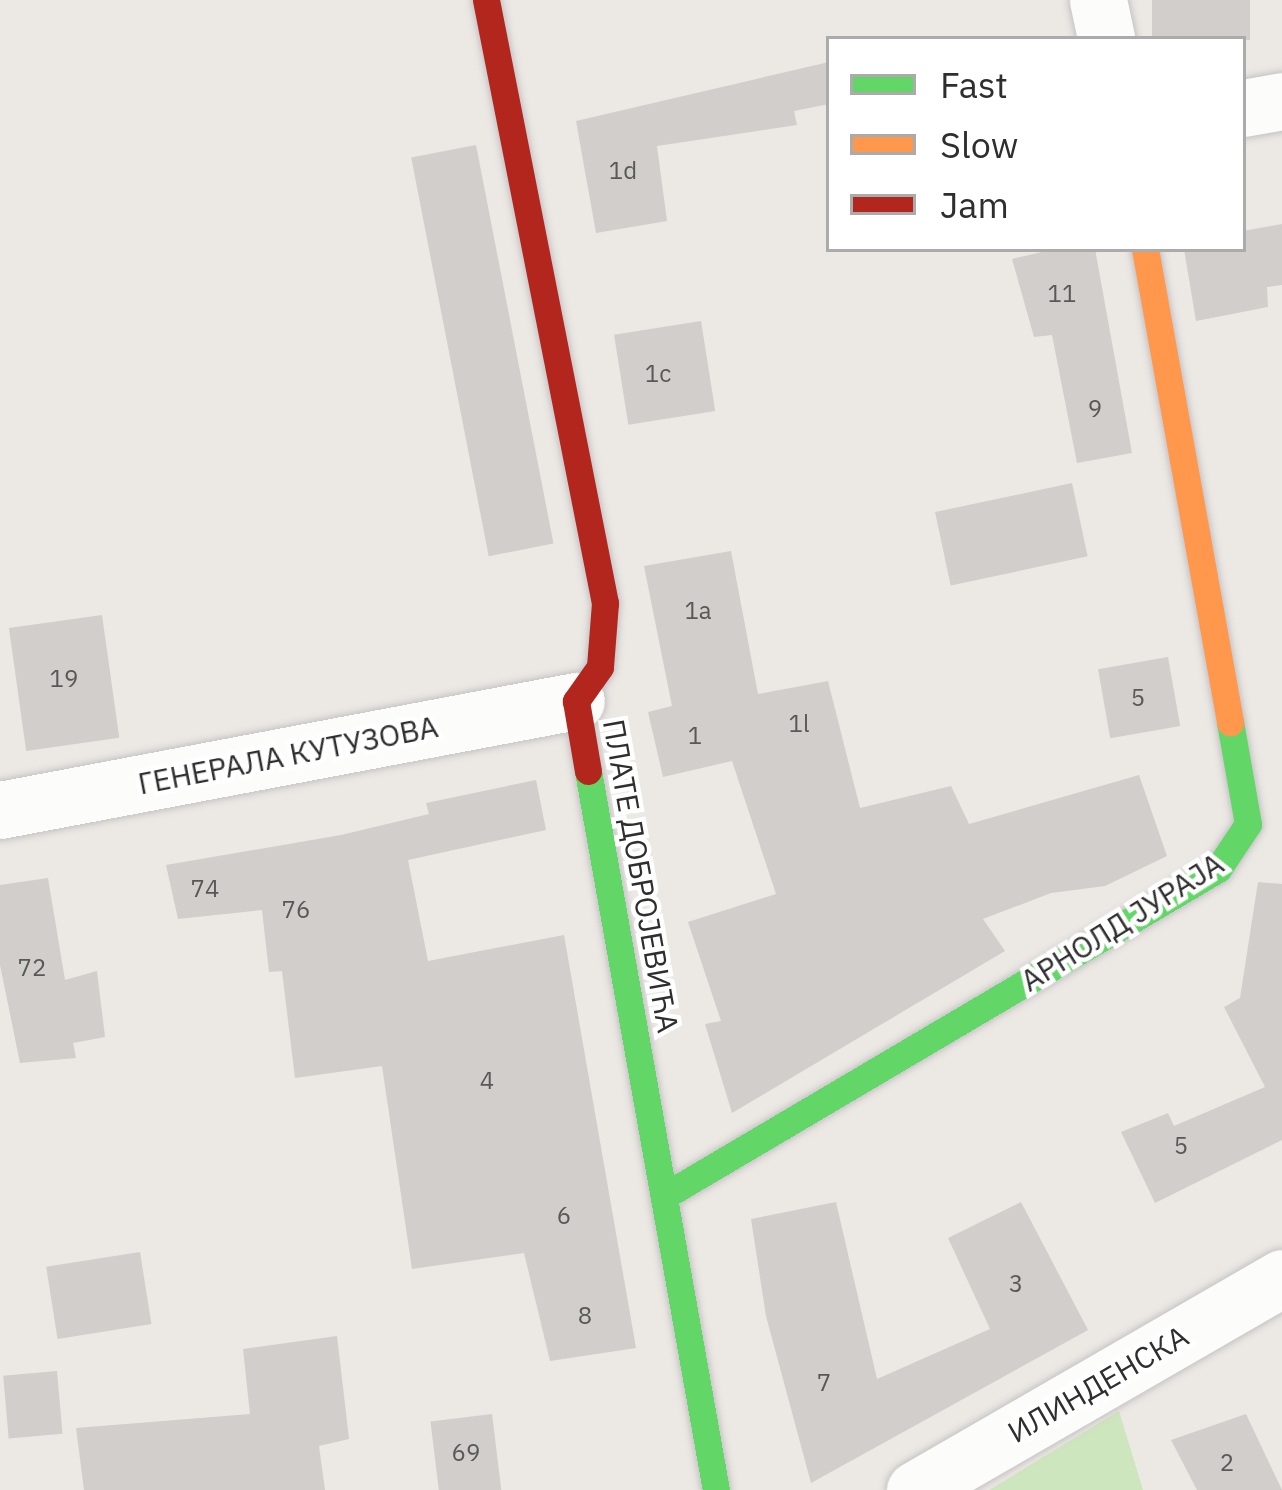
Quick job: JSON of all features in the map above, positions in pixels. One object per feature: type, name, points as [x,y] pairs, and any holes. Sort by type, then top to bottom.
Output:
[{"type":"street","name":"ПЛАТЕ ДОБРОЈЕВИЋА","points":[[486,0],[605,603],[600,667],[576,701],[716,1490]]},
{"type":"street","points":[[1098,0],[1105,36]]},
{"type":"street","points":[[1246,107],[1282,101]]},
{"type":"street","name":"АРНОЛД ЈУРАЈА","points":[[666,1195],[1218,869],[1240,846],[1248,824],[1146,252]]},
{"type":"street","name":"ГЕНЕРАЛА КУТУЗОВА","points":[[0,810],[576,701]]},
{"type":"street","name":"ИЛИНДЕНСКА","points":[[915,1490],[1282,1279]]},
{"type":"green space","points":[[1119,1411],[1143,1490],[989,1490]]},
{"type":"building","points":[[1152,0],[1250,0],[1250,40],[1246,36],[1152,36]]},
{"type":"building","points":[[826,63],[826,105],[794,111],[797,125],[657,146],[667,221],[596,233],[576,121]]},
{"type":"building","points":[[476,145],[553,544],[489,556],[411,158]]},
{"type":"building","points":[[1282,224],[1282,285],[1267,287],[1268,307],[1196,321],[1184,252],[1246,252],[1246,230]]},
{"type":"building","points":[[1042,252],[1096,252],[1132,453],[1077,463],[1052,335],[1034,337],[1012,259]]},
{"type":"building","points":[[701,321],[715,411],[628,425],[614,335]]},
{"type":"building","points":[[1072,483],[1088,556],[951,585],[935,512]]},
{"type":"building","points":[[731,551],[758,694],[828,681],[860,808],[951,786],[969,824],[1139,775],[1167,856],[1105,886],[1051,893],[983,919],[1005,951],[732,1113],[705,1024],[721,1021],[688,922],[776,894],[732,761],[663,777],[648,712],[672,706],[644,566]]},
{"type":"building","points":[[102,615],[119,738],[26,751],[9,628]]},
{"type":"building","points":[[1168,657],[1180,726],[1110,738],[1098,669]]},
{"type":"building","points":[[536,780],[546,830],[408,860],[428,961],[564,935],[636,1348],[550,1361],[524,1253],[412,1269],[382,1066],[295,1078],[282,971],[269,972],[262,910],[178,919],[166,865],[341,835],[429,814],[426,803]]},
{"type":"building","points":[[48,878],[65,980],[97,971],[105,1037],[73,1043],[76,1058],[20,1063],[0,965],[0,885]]},
{"type":"building","points":[[1258,882],[1282,884],[1282,1140],[1155,1203],[1121,1132],[1168,1113],[1174,1126],[1265,1087],[1224,1007],[1240,998]]},
{"type":"building","points":[[836,1202],[877,1379],[990,1329],[948,1238],[1021,1202],[1088,1330],[811,1483],[766,1316],[751,1219]]},
{"type":"building","points":[[140,1252],[151,1324],[58,1339],[46,1267]]},
{"type":"building","points":[[337,1336],[349,1439],[319,1446],[325,1490],[84,1490],[76,1428],[250,1414],[243,1349]]},
{"type":"building","points":[[57,1371],[62,1434],[9,1438],[3,1376]]},
{"type":"building","points":[[492,1414],[501,1490],[439,1490],[430,1422]]},
{"type":"building","points":[[1246,1414],[1282,1490],[1197,1490],[1171,1440]]},
{"type":"traffic: fast","points":[[666,1195],[1218,869],[1248,824],[1230,722]]},
{"type":"traffic: fast","points":[[588,771],[716,1490]]},
{"type":"traffic: slow","points":[[1146,252],[1230,722]]},
{"type":"traffic: jam","points":[[486,0],[605,603],[600,667],[576,701],[588,771]]}]
